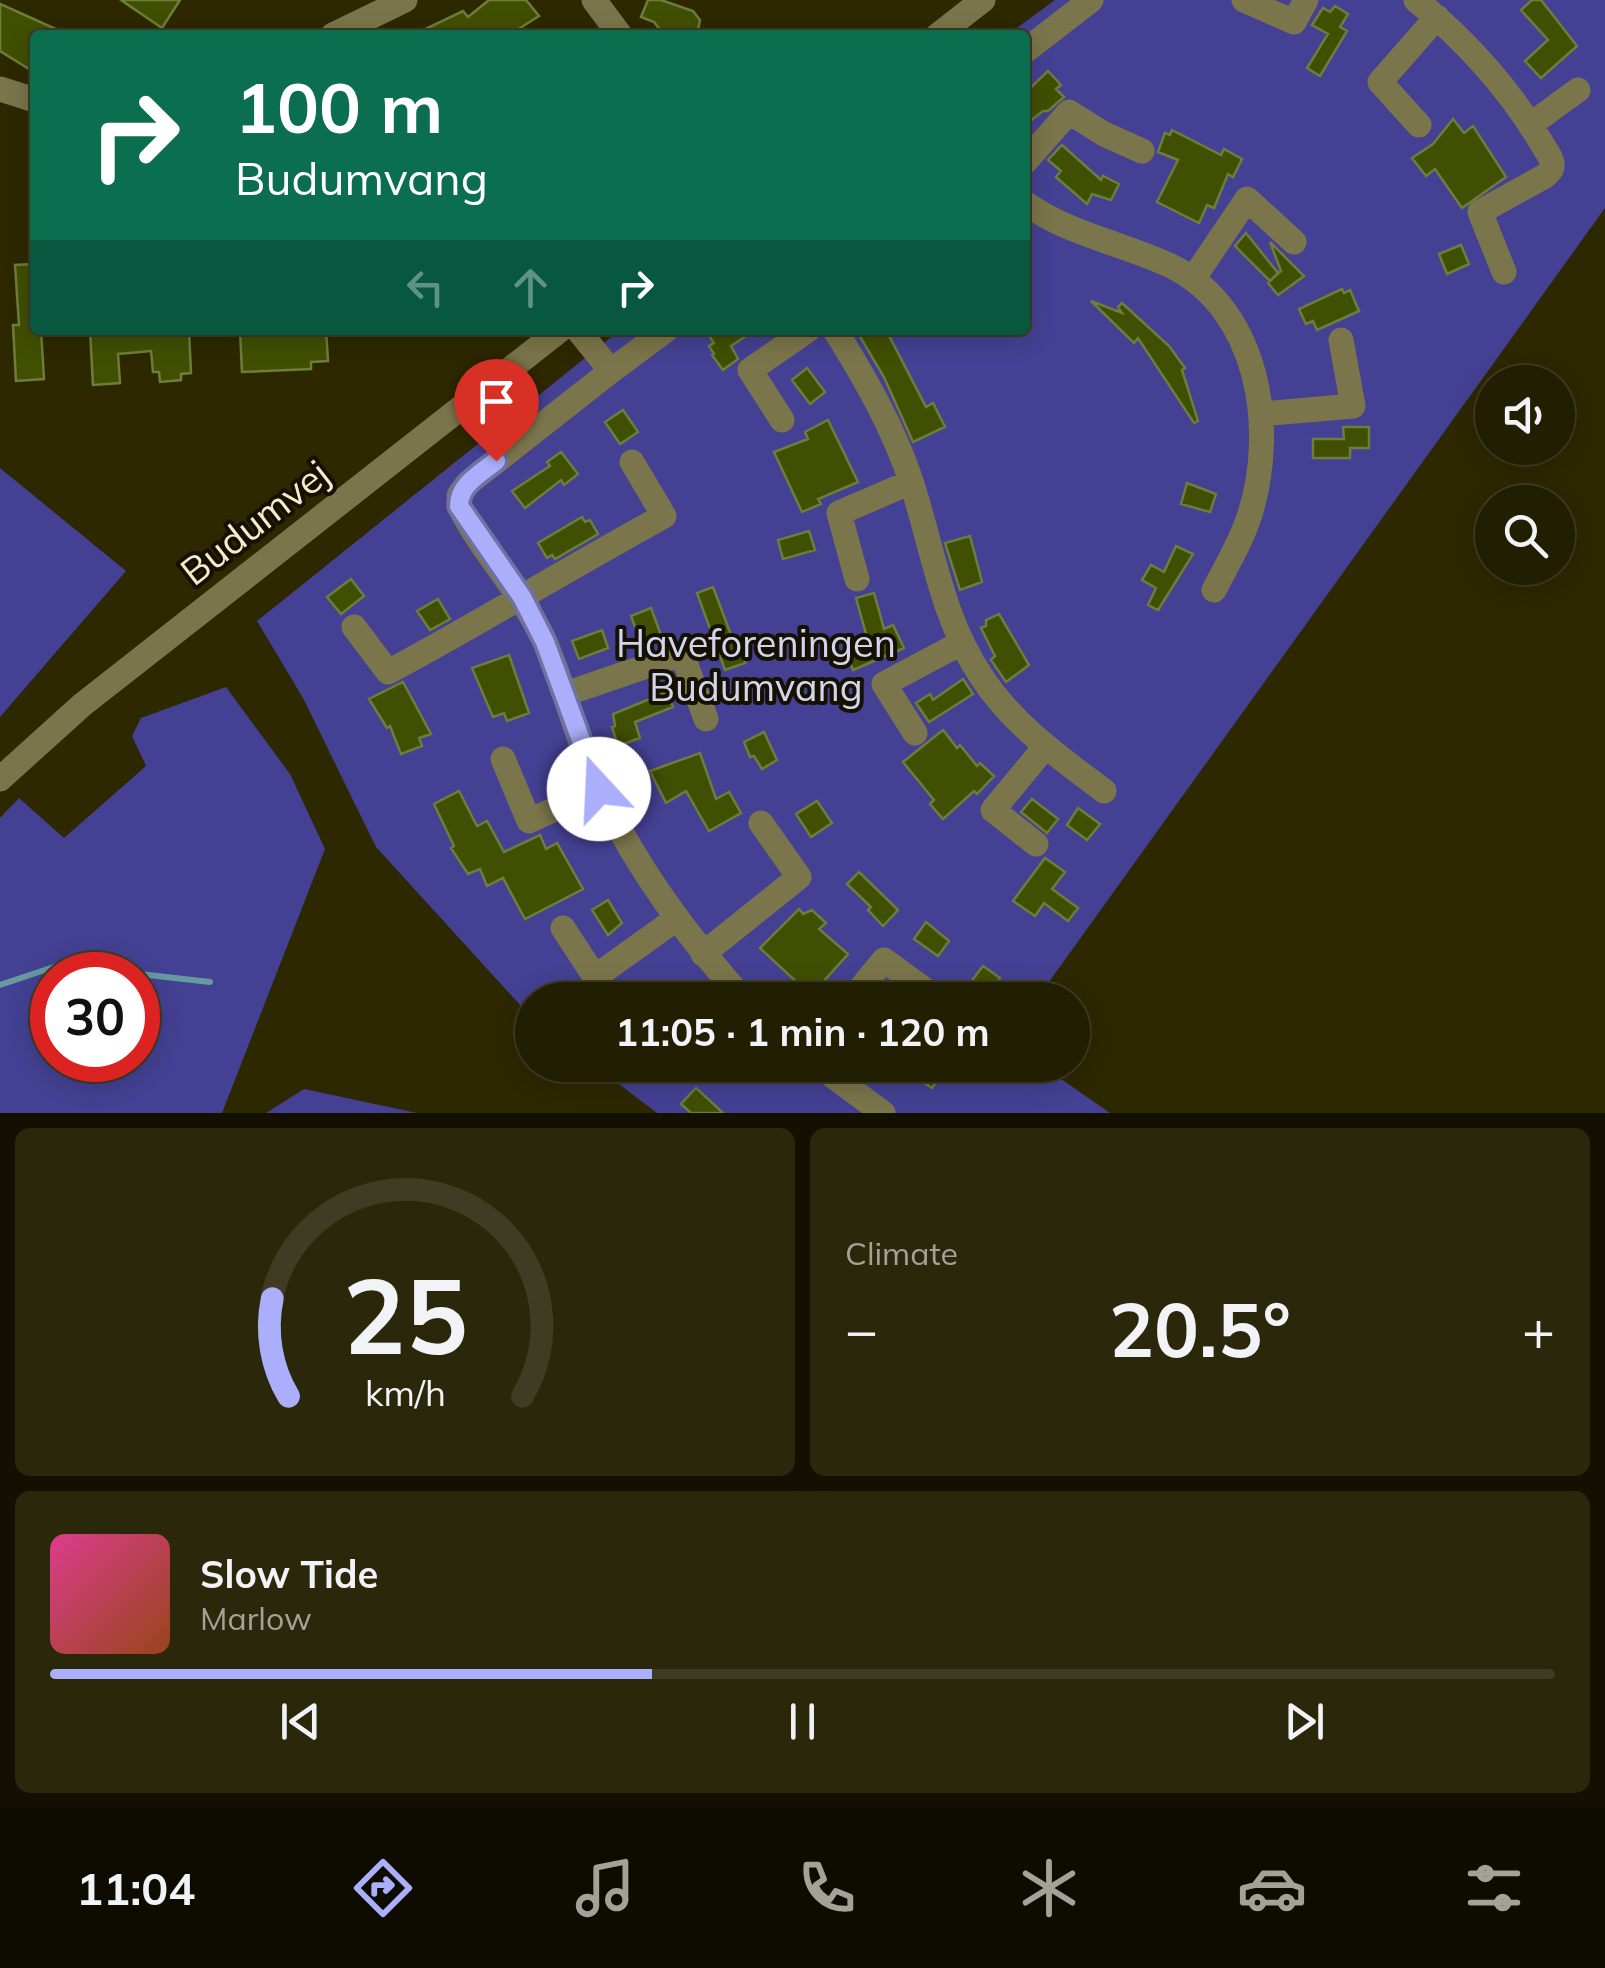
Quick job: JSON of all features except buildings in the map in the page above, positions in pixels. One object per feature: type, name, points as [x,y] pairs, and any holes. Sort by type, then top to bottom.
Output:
[{"type":"street","points":[[343,30],[405,0]]},
{"type":"street","points":[[594,0],[616,30]]},
{"type":"street","points":[[944,30],[983,0]]},
{"type":"street","points":[[1030,46],[1091,0]]},
{"type":"street","points":[[1244,0],[1294,22],[1306,0]]},
{"type":"street","points":[[1416,0],[1465,42],[1530,125],[1552,162],[1551,170],[1480,212],[1504,272]]},
{"type":"street","points":[[1419,124],[1380,82],[1437,17]]},
{"type":"street","points":[[0,89],[30,98]]},
{"type":"street","points":[[1530,125],[1578,90]]},
{"type":"street","points":[[1030,156],[1069,112],[1142,151]]},
{"type":"street","points":[[1193,279],[1247,199],[1294,242]]},
{"type":"street","points":[[1030,206],[1083,235],[1172,266],[1216,300],[1239,334],[1254,370],[1261,414],[1261,466],[1250,514],[1214,590]]},
{"type":"street","name":"Budumvej","points":[[0,779],[82,704],[554,335]]},
{"type":"street","points":[[582,335],[612,371]]},
{"type":"street","points":[[659,335],[467,484],[459,495],[459,506],[522,597],[545,642],[599,789],[633,855],[676,919],[728,982]]},
{"type":"street","points":[[782,420],[750,370],[801,335]]},
{"type":"street","points":[[838,335],[889,426],[911,482],[934,568],[961,643],[982,679],[1045,748],[1104,791]]},
{"type":"street","points":[[1261,414],[1353,406],[1341,340]]},
{"type":"street","points":[[354,627],[388,672],[664,516],[632,462]]},
{"type":"street","points":[[858,579],[839,514],[911,482]]},
{"type":"street","points":[[916,733],[884,684],[961,643]]},
{"type":"street","points":[[565,694],[682,654],[706,719]]},
{"type":"street","points":[[1036,844],[994,810],[1045,748]]},
{"type":"street","points":[[504,759],[529,820],[599,789]]},
{"type":"street","points":[[704,954],[799,877],[761,823]]},
{"type":"street","points":[[562,928],[594,977],[676,919]]},
{"type":"street","points":[[866,982],[884,960],[914,982]]},
{"type":"street","points":[[837,1082],[867,1108]]},
{"type":"green space","name":"Haveforeningen Budumvang","points":[[1055,0],[1605,0],[1605,208],[1492,365],[1475,365],[1475,389],[1049,982],[515,982],[515,999],[376,847],[303,698],[257,621],[614,335],[1030,335],[1030,30],[1014,30]]},
{"type":"green space","points":[[0,468],[126,571],[0,717]]},
{"type":"green space","points":[[226,687],[290,774],[325,849],[222,1113],[0,1113],[0,818],[19,798],[64,838],[146,766],[132,736],[141,718]]},
{"type":"green space","points":[[616,1082],[1065,1082],[1110,1113],[657,1113]]},
{"type":"green space","points":[[304,1089],[417,1113],[266,1113]]},
{"type":"waterway","points":[[0,985],[60,965],[210,982]]},
{"type":"route","points":[[496,461],[467,484],[459,495],[459,506],[522,597],[545,642],[599,789]]}]
